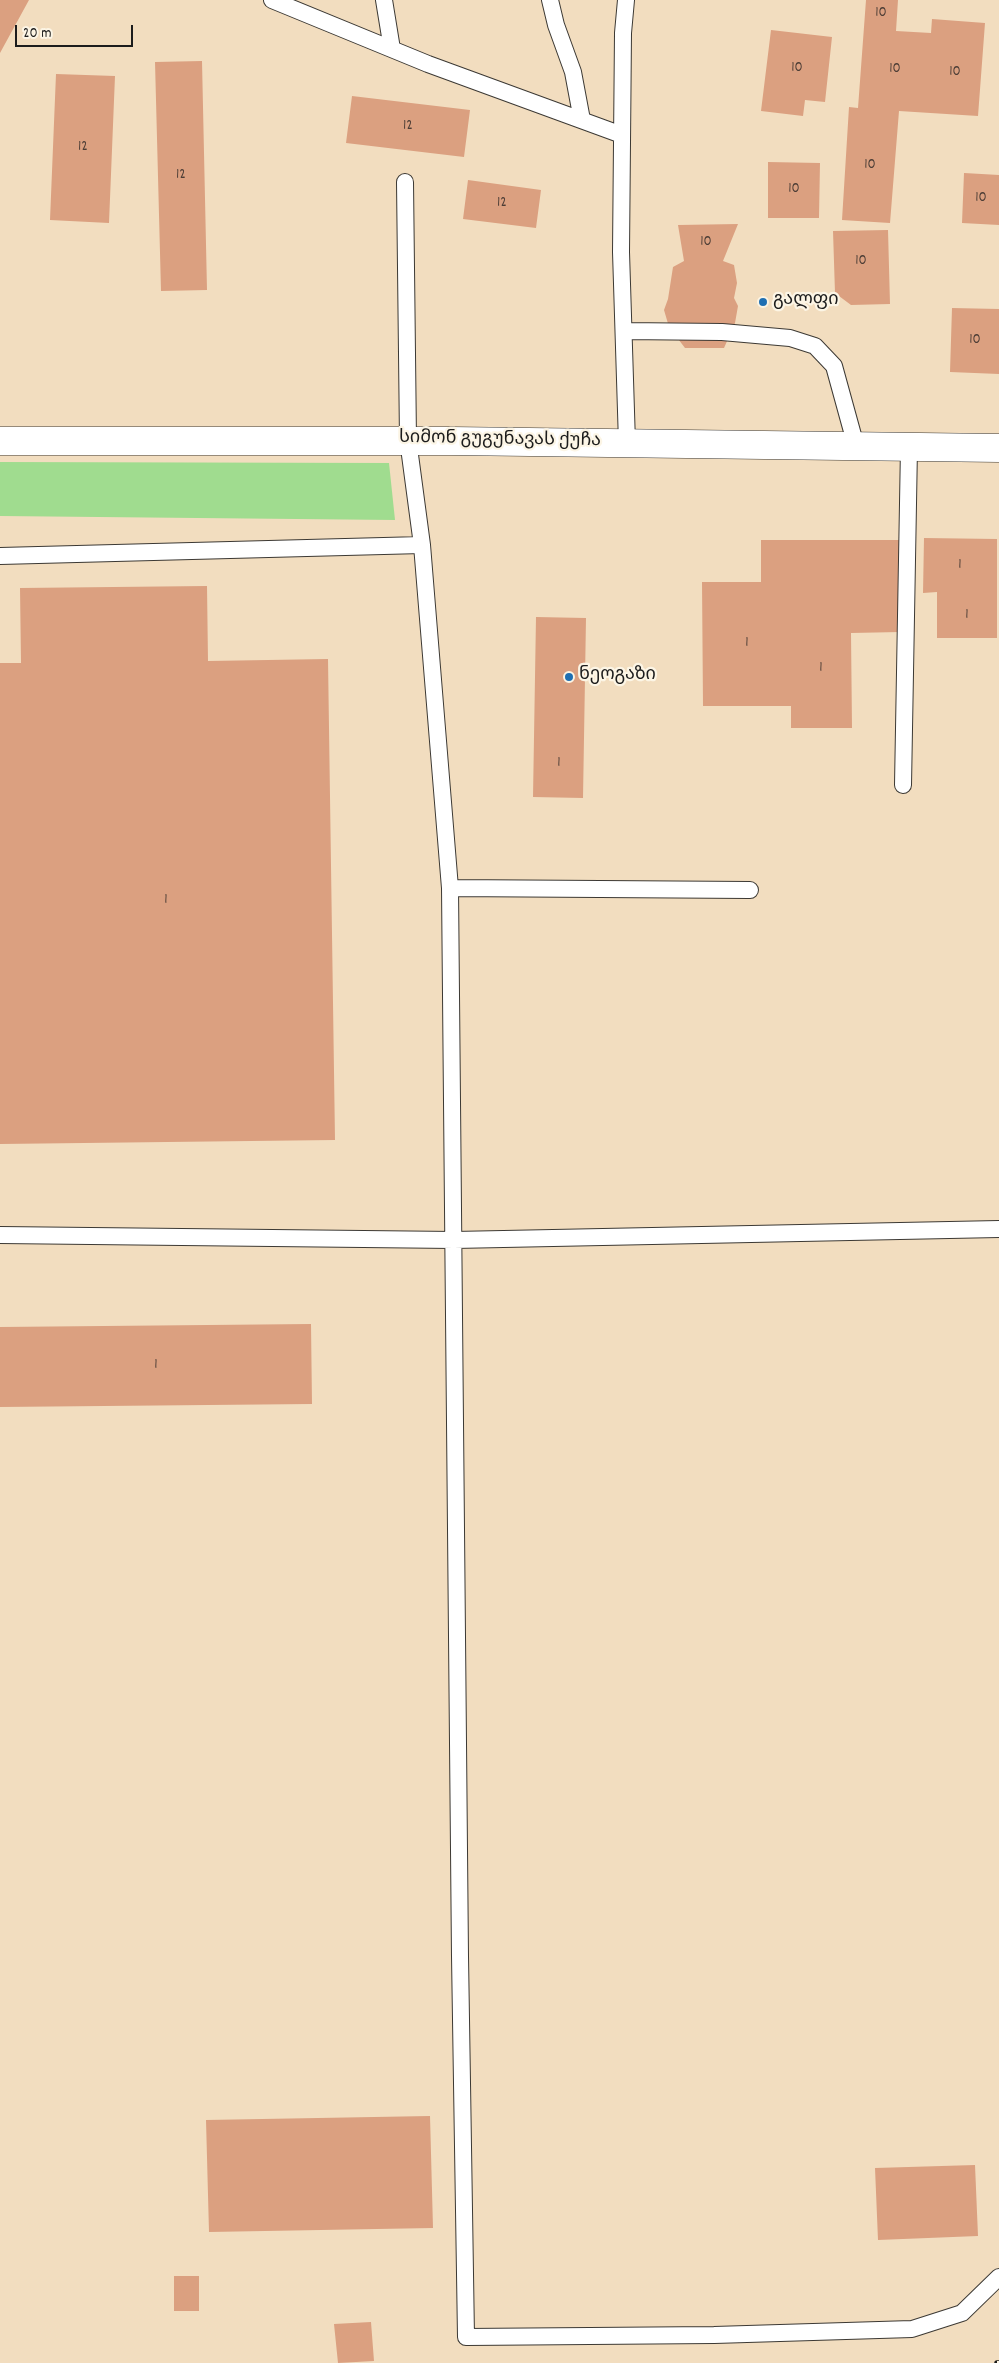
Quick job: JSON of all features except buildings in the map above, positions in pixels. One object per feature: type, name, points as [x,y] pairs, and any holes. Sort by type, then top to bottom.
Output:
[{"type":"main road","name":"სიმონ გუგუნავას ქუჩა","points":[[0,441],[408,440],[999,448]]},
{"type":"lane","points":[[272,0],[392,49],[622,135]]},
{"type":"lane","points":[[384,0],[392,49]]},
{"type":"lane","points":[[550,0],[556,25],[573,72],[582,120]]},
{"type":"lane","points":[[626,0],[623,33],[621,252],[628,443]]},
{"type":"lane","points":[[405,182],[408,440],[422,545],[450,888],[466,2337],[714,2336],[912,2329],[962,2313],[999,2276]]},
{"type":"lane","points":[[624,331],[722,332],[790,338],[816,346],[834,366],[856,446]]},
{"type":"lane","points":[[903,785],[909,447]]},
{"type":"lane","points":[[0,556],[422,545]]},
{"type":"lane","points":[[450,888],[750,890]]},
{"type":"lane","points":[[0,1235],[454,1240],[999,1229]]},
{"type":"green space","points":[[0,462],[389,463],[395,520],[0,516]]},
{"type":"place","name":"გალფი","points":[[763,302]]},
{"type":"place","name":"ნეოგაზი","points":[[569,677]]}]
